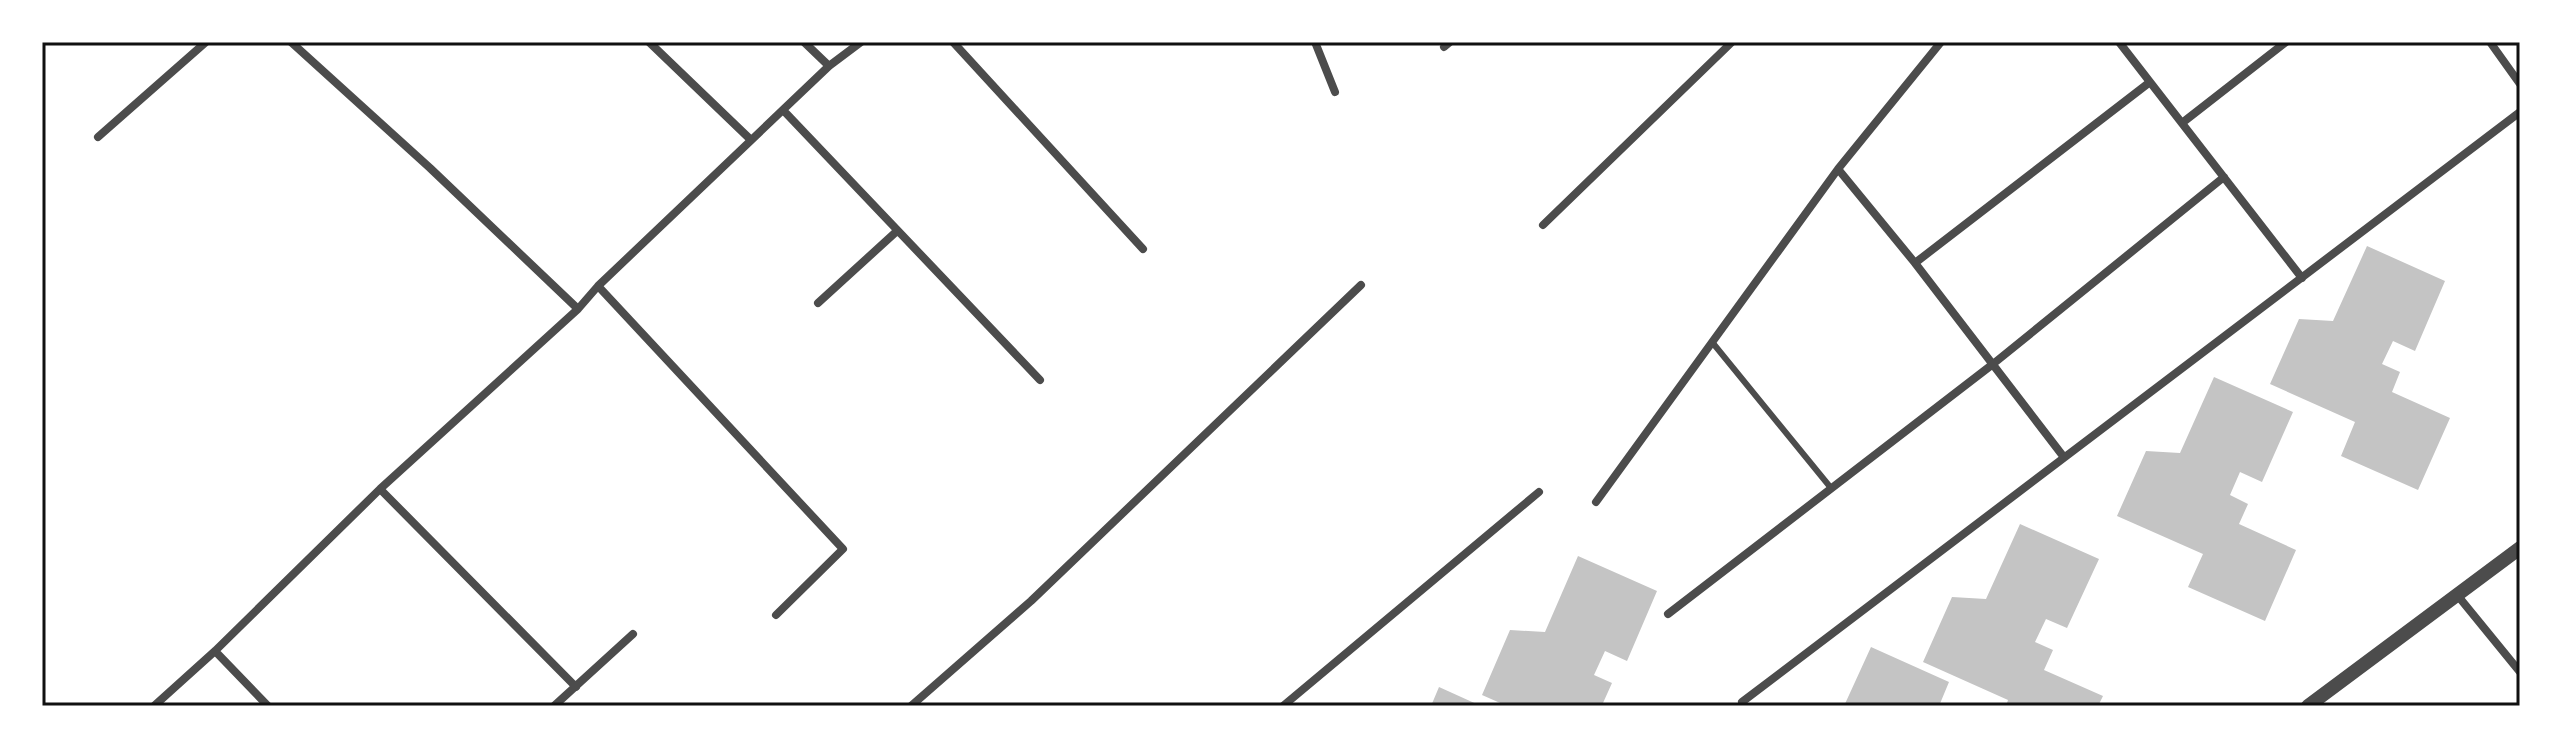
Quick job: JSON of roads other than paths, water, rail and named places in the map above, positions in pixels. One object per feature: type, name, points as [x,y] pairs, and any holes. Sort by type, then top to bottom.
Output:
[{"type":"street","points":[[98,137],[206,42]]},
{"type":"street","points":[[291,42],[430,168],[578,309]]},
{"type":"street","points":[[649,42],[751,140]]},
{"type":"street","points":[[804,42],[829,66]]},
{"type":"street","points":[[154,706],[215,651],[380,489],[578,309],[598,286],[829,66],[861,42]]},
{"type":"street","points":[[953,42],[1143,249]]},
{"type":"street","points":[[1315,42],[1335,92]]},
{"type":"street","points":[[1543,225],[1732,42]]},
{"type":"street","points":[[1596,502],[1838,169],[1941,42]]},
{"type":"street","points":[[2119,42],[2302,278]]},
{"type":"street","points":[[2182,123],[2286,42]]},
{"type":"street","points":[[2490,42],[2520,84]]},
{"type":"street","points":[[1915,263],[2150,82]]},
{"type":"street","points":[[783,110],[1040,380]]},
{"type":"street","points":[[1742,702],[2520,112]]},
{"type":"street","points":[[1838,169],[1915,263],[2063,456]]},
{"type":"street","points":[[1668,614],[1993,364],[2224,177]]},
{"type":"street","points":[[818,303],[897,231]]},
{"type":"street","points":[[911,706],[1031,601],[1361,285]]},
{"type":"street","points":[[598,286],[843,549],[776,615]]},
{"type":"street","points":[[380,489],[576,687]]},
{"type":"street","points":[[1283,706],[1539,492]]},
{"type":"street","points":[[2308,706],[2520,548]]},
{"type":"street","points":[[2458,596],[2520,672]]},
{"type":"street","points":[[554,706],[633,634]]},
{"type":"street","points":[[215,651],[268,706]]},
{"type":"lane","points":[[1712,342],[1831,488]]}]
